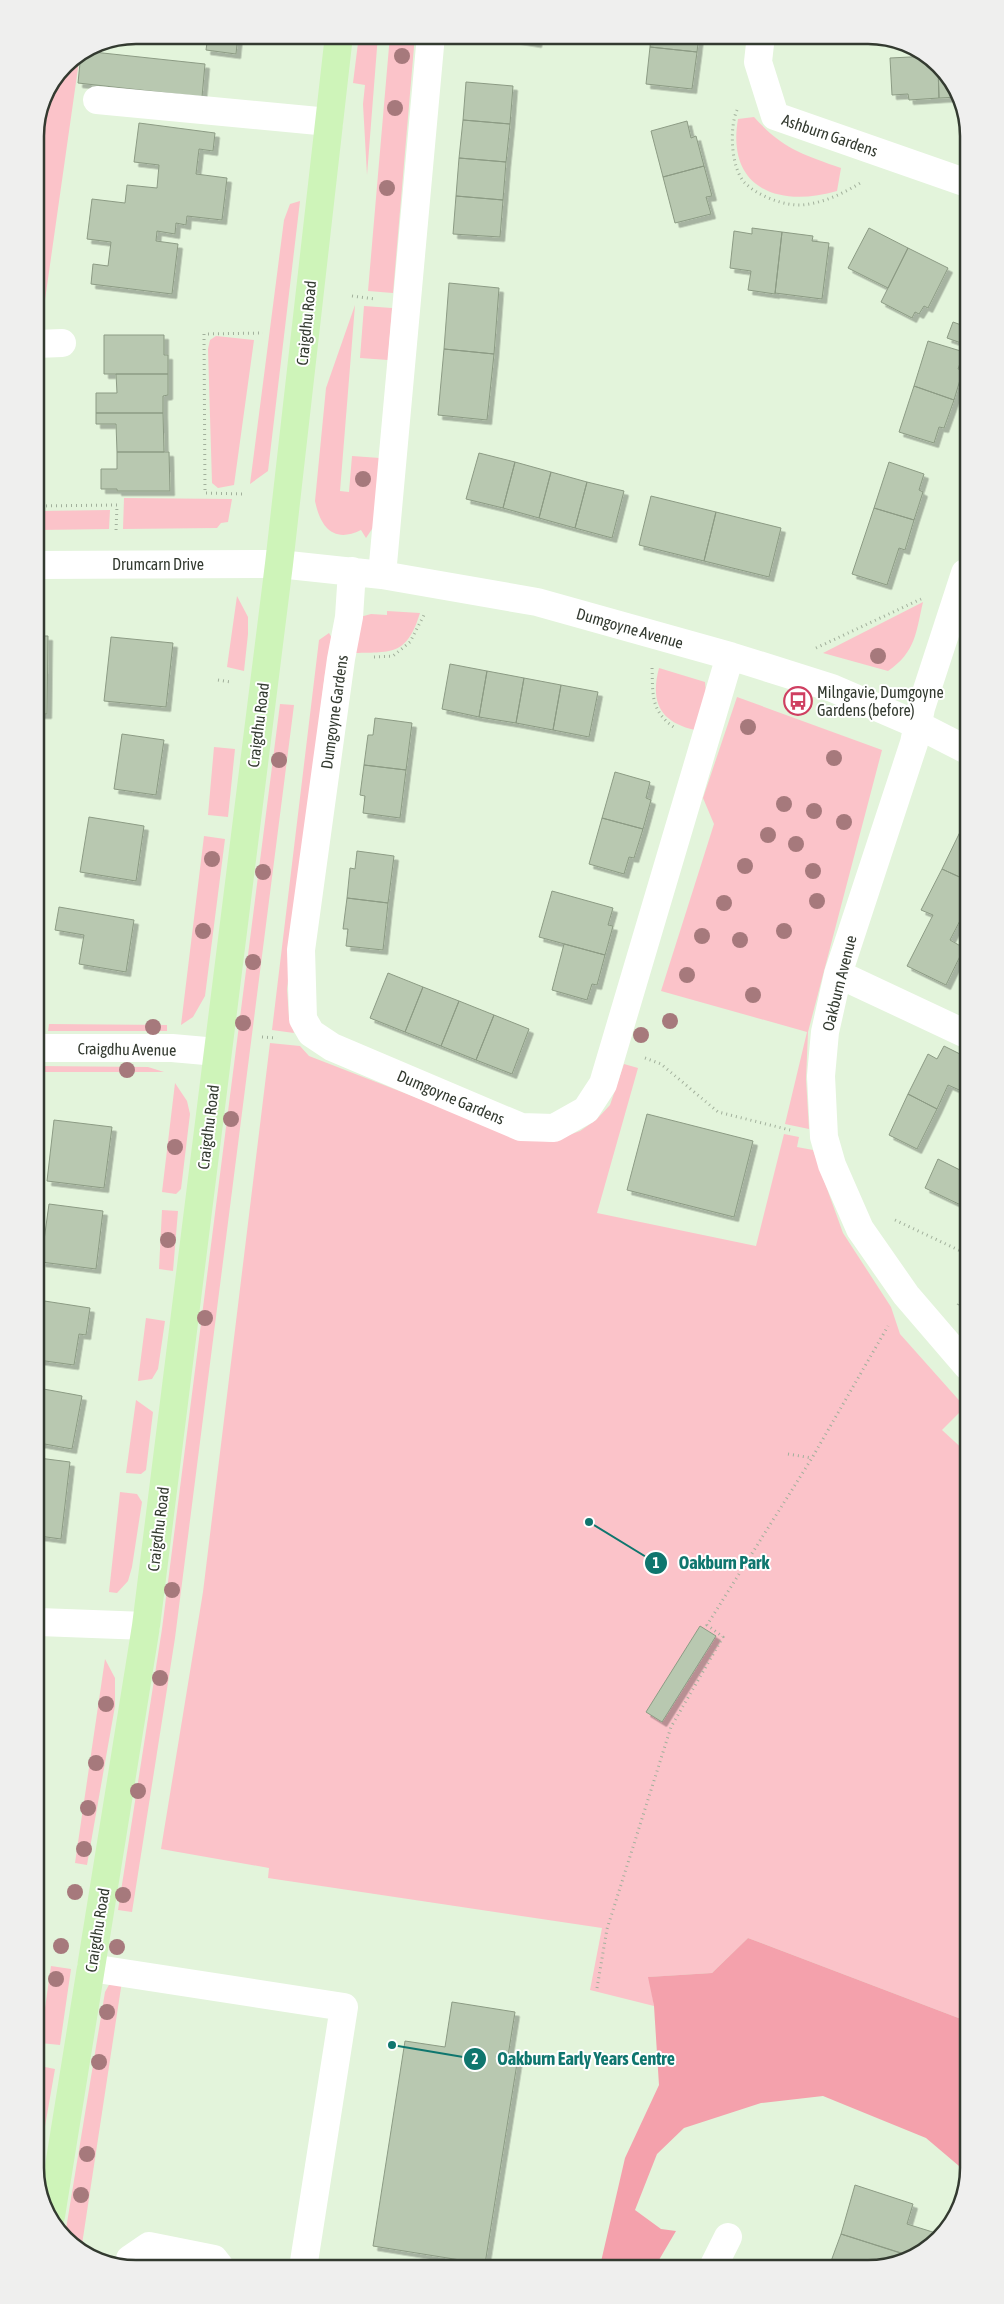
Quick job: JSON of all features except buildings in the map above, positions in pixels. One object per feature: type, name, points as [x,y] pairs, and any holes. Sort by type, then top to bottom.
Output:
[{"type":"main road","name":"Craigdhu Road","points":[[52,2207],[146,1626],[279,564],[338,44]]},
{"type":"street","points":[[382,575],[430,44]]},
{"type":"street","name":"Ashburn Gardens","points":[[760,44],[758,62],[775,116],[960,181]]},
{"type":"street","points":[[98,100],[329,122]]},
{"type":"street","name":"Dumgoyne Avenue","points":[[279,564],[382,575],[537,602],[730,656],[832,688],[918,725],[960,746]]},
{"type":"street","name":"Drumcarn Drive","points":[[44,565],[279,564]]},
{"type":"street","name":"Dumgoyne Gardens","points":[[352,571],[348,617],[301,950],[303,1019],[311,1033],[332,1048],[521,1126],[554,1128],[586,1110],[603,1084],[730,656]]},
{"type":"street","name":"Oakburn Avenue","points":[[960,589],[921,708],[914,743],[838,974],[825,1032],[820,1076],[824,1137],[832,1165],[860,1229],[906,1295],[960,1358]]},
{"type":"street","points":[[838,974],[960,1031]]},
{"type":"street","name":"Craigdhu Avenue","points":[[44,1048],[172,1048],[217,1052]]},
{"type":"street","points":[[44,1622],[146,1626]]},
{"type":"street","points":[[91,1968],[344,2007],[304,2260]]},
{"type":"street","points":[[716,2260],[728,2237]]},
{"type":"street","points":[[130,2260],[149,2246],[215,2260]]},
{"type":"path","points":[[758,62],[734,118],[732,153],[745,183],[772,200],[801,205],[837,197],[873,176],[895,158]]},
{"type":"path","points":[[242,494],[205,493],[204,334],[263,333]]},
{"type":"path","points":[[44,506],[117,505],[115,564]]},
{"type":"path","points":[[771,669],[960,579]]},
{"type":"path","points":[[341,659],[393,656],[410,642],[426,607]]},
{"type":"path","points":[[653,635],[653,696],[658,714],[673,727],[706,738]]},
{"type":"path","points":[[262,1037],[271,1037]]},
{"type":"path","points":[[642,1057],[661,1064],[718,1112],[793,1130]]},
{"type":"path","points":[[898,1221],[960,1251]]},
{"type":"path","points":[[597,1988],[607,1929],[671,1727],[722,1637],[707,1625],[812,1458],[906,1295]]},
{"type":"path","points":[[958,1306],[960,1302]]},
{"type":"path","points":[[788,1454],[812,1458]]},
{"type":"shaded area","points":[[358,44],[377,44],[367,175],[363,104],[365,85],[353,83]]},
{"type":"shaded area","points":[[389,44],[414,44],[393,293],[368,291]]},
{"type":"shaded area","points":[[79,63],[44,307],[44,129],[53,95],[63,80]]},
{"type":"shaded area","points":[[754,117],[784,144],[815,159],[841,168],[837,191],[816,196],[795,197],[777,194],[761,188],[749,177],[740,162],[736,143],[738,119]]},
{"type":"shaded area","points":[[300,201],[268,471],[250,484],[284,220],[290,204]]},
{"type":"shaded area","points":[[355,305],[340,491],[349,492],[352,456],[380,458],[374,526],[366,538],[361,530],[343,535],[335,534],[329,530],[320,518],[315,501],[326,388]]},
{"type":"shaded area","points":[[364,306],[392,308],[388,360],[360,358]]},
{"type":"shaded area","points":[[216,336],[254,340],[234,485],[218,488],[212,483],[208,349],[210,340]]},
{"type":"shaded area","points":[[124,498],[232,499],[228,522],[221,523],[217,528],[123,529]]},
{"type":"shaded area","points":[[110,510],[109,529],[44,530],[44,511]]},
{"type":"shaded area","points":[[237,596],[248,617],[244,671],[227,667]]},
{"type":"shaded area","points":[[923,602],[910,649],[888,671],[823,653]]},
{"type":"shaded area","points":[[387,611],[420,613],[410,637],[404,644],[389,651],[355,653],[360,617],[371,614],[387,615]]},
{"type":"shaded area","points":[[329,633],[332,647],[325,673],[287,989],[289,1017],[294,1033],[272,1030],[319,640]]},
{"type":"shaded area","points":[[659,668],[705,682],[706,693],[695,730],[673,722],[660,709],[656,691]]},
{"type":"shaded area","points":[[737,697],[882,750],[808,1032],[806,1079],[809,1129],[785,1124],[807,1032],[661,991],[714,824],[703,798]]},
{"type":"shaded area","points":[[280,704],[294,705],[175,1638],[132,1912],[118,1910],[162,1629]]},
{"type":"shaded area","points":[[214,747],[235,749],[228,817],[208,815]]},
{"type":"shaded area","points":[[204,836],[225,839],[205,996],[193,1017],[181,1025]]},
{"type":"shaded area","points":[[49,1024],[167,1025],[167,1031],[48,1031]]},
{"type":"shaded area","points":[[270,1043],[300,1046],[309,1056],[515,1136],[550,1142],[580,1131],[596,1120],[610,1105],[624,1064],[638,1068],[597,1213],[756,1246],[784,1134],[799,1137],[797,1147],[813,1150],[843,1233],[891,1307],[900,1334],[960,1401],[960,1412],[942,1430],[960,1447],[960,2019],[748,1938],[712,1973],[649,1977],[654,2006],[590,1990],[602,1928],[268,1878],[269,1868],[161,1849],[203,1592]]},
{"type":"shaded area","points":[[44,1066],[148,1067],[164,1072],[44,1072]]},
{"type":"shaded area","points":[[175,1083],[187,1101],[190,1114],[181,1189],[176,1194],[162,1192]]},
{"type":"shaded area","points":[[162,1210],[178,1211],[173,1271],[159,1269]]},
{"type":"shaded area","points":[[146,1318],[165,1321],[158,1369],[152,1379],[138,1381]]},
{"type":"shaded area","points":[[136,1400],[153,1412],[146,1470],[141,1474],[126,1473]]},
{"type":"shaded area","points":[[120,1492],[137,1494],[142,1502],[132,1567],[128,1581],[117,1593],[109,1592]]},
{"type":"shaded area","points":[[105,1659],[115,1678],[115,1706],[87,1865],[75,1863]]},
{"type":"shaded area","points":[[748,1938],[960,2019],[960,2167],[926,2138],[823,2096],[761,2103],[684,2128],[657,2154],[635,2210],[661,2229],[676,2231],[659,2260],[601,2260],[625,2158],[659,2085],[654,2006],[648,1977],[712,1973]]},
{"type":"shaded area","points":[[51,1966],[71,1969],[60,2045],[44,2043],[44,2015]]},
{"type":"shaded area","points":[[122,1981],[82,2243],[66,2228],[105,1992],[110,1983]]},
{"type":"shaded area","points":[[44,2067],[55,2069],[44,2132]]},
{"type":"place","name":"Milngavie, Dumgoyne Gardens (before)","points":[[798,701]]},
{"type":"place","name":"Oakburn Park","points":[[589,1522]]},
{"type":"place","name":"Oakburn Early Years Centre","points":[[392,2045]]}]
